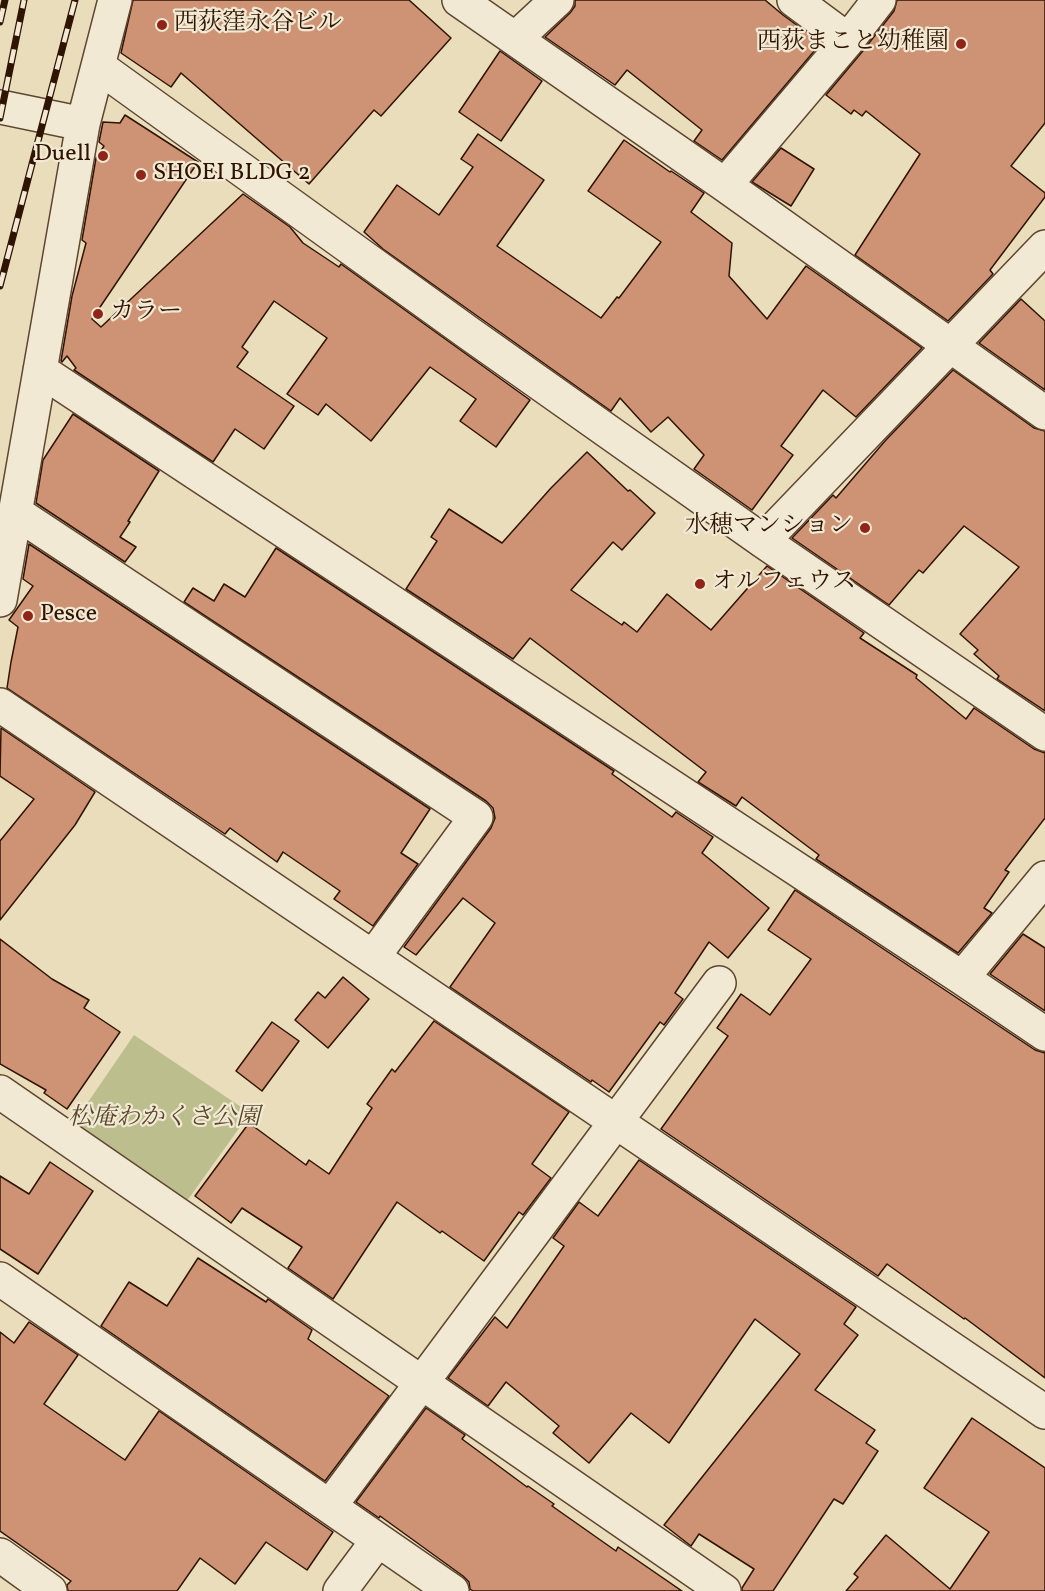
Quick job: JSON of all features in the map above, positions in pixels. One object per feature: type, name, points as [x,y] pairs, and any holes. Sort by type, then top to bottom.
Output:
[{"type":"street","points":[[0,600],[83,124],[115,0]]},
{"type":"street","points":[[459,0],[1045,413]]},
{"type":"street","points":[[515,39],[557,0]]},
{"type":"street","points":[[794,0],[848,40]]},
{"type":"street","points":[[725,186],[879,0]]},
{"type":"street","points":[[98,66],[470,334],[763,541],[1045,734]]},
{"type":"street","points":[[0,107],[83,124]]},
{"type":"street","points":[[763,541],[1045,247]]},
{"type":"street","points":[[40,370],[1045,1034]]},
{"type":"street","points":[[15,512],[476,817],[373,957]]},
{"type":"street","points":[[0,705],[1045,1412]]},
{"type":"street","points":[[962,978],[1045,878]]},
{"type":"street","points":[[330,1506],[719,983]]},
{"type":"street","points":[[0,1092],[724,1591]]},
{"type":"street","points":[[0,1279],[452,1591]]},
{"type":"street","points":[[340,1591],[378,1540]]},
{"type":"street","points":[[0,1555],[51,1591]]},
{"type":"green space","name":"松庵わかくさ公園","points":[[134,1035],[250,1113],[187,1201],[73,1124]]},
{"type":"building","points":[[133,0],[409,0],[451,38],[381,116],[374,110],[309,184],[181,73],[171,87],[121,53]]},
{"type":"building","points":[[575,0],[765,0],[821,43],[722,160],[694,141],[702,130],[627,70],[615,85],[545,37],[570,13],[575,6]]},
{"type":"building","points":[[897,0],[1045,0],[1045,123],[1011,166],[1045,193],[1045,197],[990,270],[993,274],[948,321],[855,255],[920,154],[866,111],[862,116],[854,110],[851,114],[826,95],[894,11]]},
{"type":"building","points":[[500,51],[542,81],[501,141],[459,112]]},
{"type":"building","points":[[125,115],[198,162],[92,319],[101,327],[243,194],[290,227],[303,243],[339,267],[341,264],[530,400],[496,447],[460,421],[476,399],[430,367],[371,441],[326,404],[318,415],[287,394],[327,338],[274,301],[242,347],[248,352],[237,367],[294,406],[264,449],[235,429],[213,462],[74,370],[76,368],[67,356],[62,362],[72,296],[86,243],[82,240],[96,158],[104,146],[99,142],[103,122],[120,123]]},
{"type":"building","points":[[478,134],[544,180],[497,246],[601,318],[661,242],[588,191],[624,140],[704,193],[691,212],[732,243],[729,276],[767,319],[806,266],[922,348],[856,417],[823,390],[781,446],[793,455],[752,510],[694,469],[704,455],[668,417],[651,432],[620,398],[611,411],[383,249],[364,232],[397,185],[439,215],[473,167],[461,159]]},
{"type":"building","points":[[781,148],[814,169],[791,206],[752,182]]},
{"type":"building","points":[[1021,299],[1045,321],[1045,390],[979,343]]},
{"type":"building","points":[[953,370],[1034,428],[1045,431],[1045,711],[997,679],[999,676],[974,654],[978,650],[960,634],[1019,567],[964,526],[923,573],[919,570],[889,605],[792,538],[833,495],[836,498],[885,441]]},
{"type":"building","points":[[73,414],[159,471],[120,537],[136,547],[125,562],[36,503],[43,460]]},
{"type":"building","points":[[587,452],[655,513],[622,550],[613,542],[571,590],[622,625],[624,622],[637,632],[667,594],[711,630],[767,566],[864,633],[860,638],[917,675],[916,678],[966,719],[974,708],[1034,749],[1045,753],[1045,818],[1005,870],[1009,872],[984,908],[992,913],[958,953],[816,859],[819,855],[742,797],[736,806],[698,782],[706,772],[530,638],[513,659],[406,589],[437,541],[431,537],[449,509],[502,543]]},
{"type":"building","points":[[29,544],[430,809],[401,853],[418,864],[373,926],[334,899],[340,891],[283,852],[277,862],[230,828],[225,834],[7,688],[18,627],[9,620],[33,586],[23,579]]},
{"type":"building","points":[[276,548],[614,771],[612,774],[672,817],[676,812],[713,837],[702,853],[769,908],[728,958],[709,942],[675,993],[683,999],[664,1025],[660,1022],[609,1092],[450,987],[495,923],[463,898],[416,955],[404,947],[491,828],[495,818],[493,808],[486,801],[184,602],[193,588],[214,601],[224,584],[245,597]]},
{"type":"building","points":[[1,728],[95,792],[75,825],[0,920],[0,841],[34,799],[0,776]]},
{"type":"building","points":[[795,890],[1035,1050],[1045,1053],[1045,1378],[965,1318],[887,1264],[878,1276],[661,1129],[728,1036],[717,1028],[741,994],[770,1015],[811,959],[768,930]]},
{"type":"building","points":[[1023,934],[1045,948],[1045,1011],[990,974]]},
{"type":"building","points":[[0,939],[52,979],[89,1000],[84,1008],[120,1032],[67,1109],[44,1093],[46,1090],[0,1064]]},
{"type":"building","points":[[343,977],[369,999],[328,1048],[295,1020],[318,992],[325,998]]},
{"type":"building","points":[[434,1021],[569,1112],[532,1164],[551,1178],[523,1215],[519,1212],[484,1261],[397,1202],[333,1299],[288,1268],[302,1247],[242,1208],[231,1223],[195,1196],[249,1123],[306,1165],[309,1160],[329,1174],[372,1108],[367,1104],[392,1069],[395,1072]]},
{"type":"building","points":[[272,1022],[299,1041],[262,1091],[236,1071]]},
{"type":"building","points":[[639,1160],[856,1307],[844,1324],[858,1335],[815,1390],[875,1430],[866,1443],[878,1451],[843,1504],[834,1499],[773,1591],[742,1591],[754,1569],[699,1534],[691,1546],[664,1525],[800,1354],[755,1319],[669,1443],[631,1413],[589,1463],[553,1433],[559,1426],[506,1382],[488,1406],[448,1378],[495,1317],[507,1328],[564,1246],[553,1238],[579,1202],[598,1216]]},
{"type":"building","points":[[50,1162],[93,1191],[38,1274],[0,1249],[0,1176],[29,1194]]},
{"type":"building","points":[[198,1258],[266,1302],[268,1299],[312,1330],[308,1339],[389,1396],[325,1481],[101,1326],[129,1282],[167,1306]]},
{"type":"building","points":[[29,1322],[78,1355],[44,1404],[125,1460],[159,1411],[333,1532],[307,1570],[266,1542],[235,1584],[200,1558],[177,1591],[68,1591],[67,1585],[71,1581],[0,1531],[0,1332],[14,1343]]},
{"type":"building","points":[[426,1408],[465,1435],[462,1439],[554,1504],[552,1506],[616,1551],[618,1547],[682,1591],[473,1591],[470,1589],[469,1582],[463,1576],[380,1516],[379,1518],[356,1502]]},
{"type":"building","points":[[972,1418],[1045,1468],[1045,1591],[846,1591],[858,1577],[854,1574],[886,1535],[950,1589],[989,1532],[924,1488]]},
{"type":"railway","points":[[0,22],[5,0]]},
{"type":"railway","points":[[0,118],[24,0]]},
{"type":"railway","points":[[0,286],[75,0]]},
{"type":"place","name":"西荻窪永谷ビル","points":[[162,25]]},
{"type":"place","name":"西荻まこと幼稚園","points":[[961,44]]},
{"type":"place","name":"Duell","points":[[103,156]]},
{"type":"place","name":"SHOEI BLDG 2","points":[[141,175]]},
{"type":"place","name":"カラー","points":[[98,314]]},
{"type":"place","name":"水穂マンション","points":[[865,528]]},
{"type":"place","name":"オルフェウス","points":[[700,584]]},
{"type":"place","name":"Pesce","points":[[28,616]]}]
